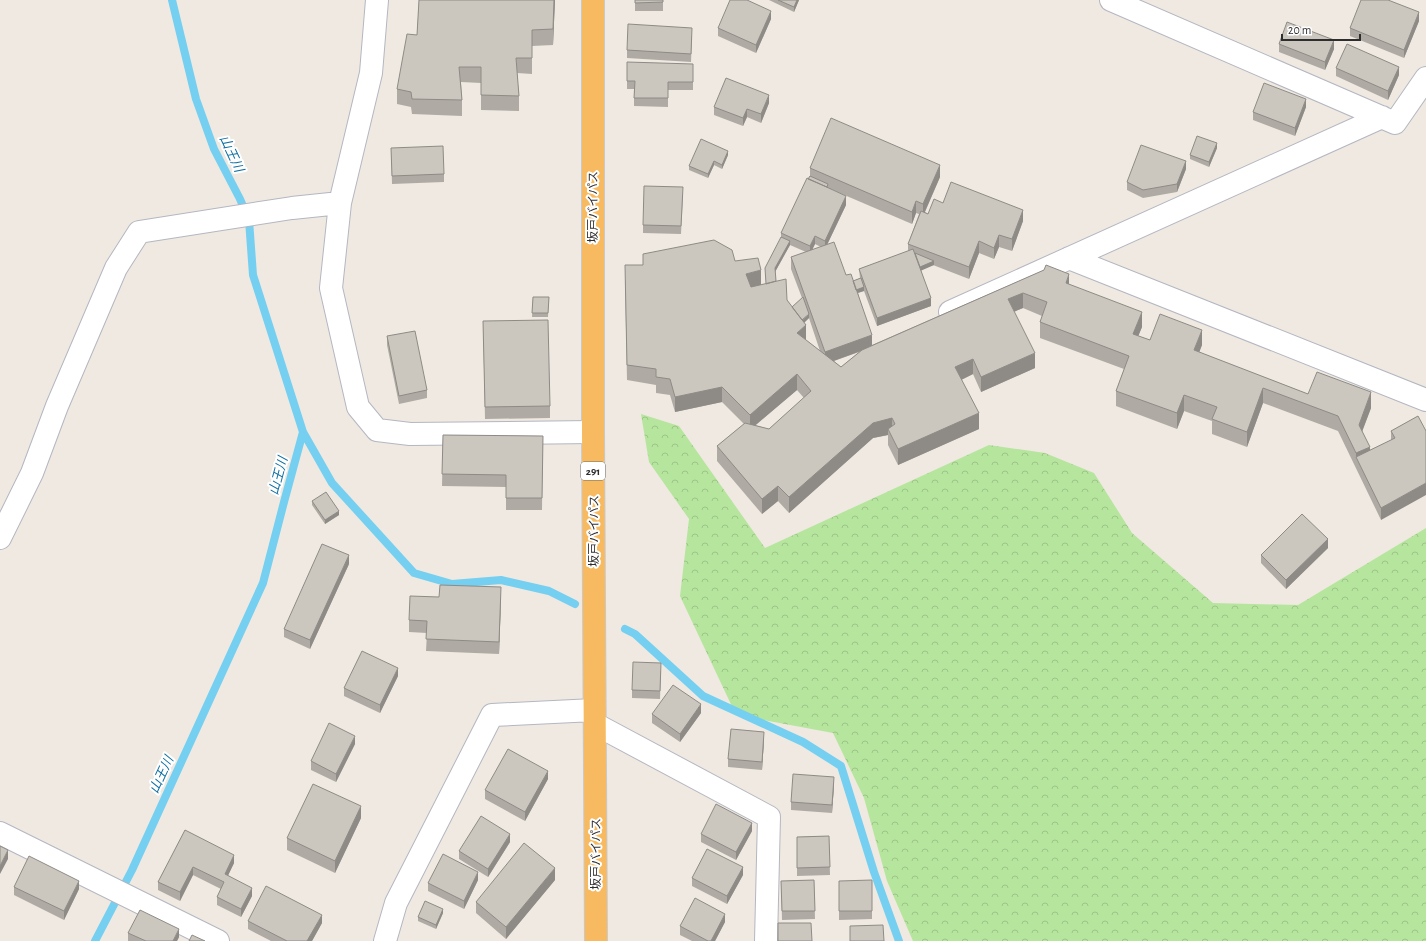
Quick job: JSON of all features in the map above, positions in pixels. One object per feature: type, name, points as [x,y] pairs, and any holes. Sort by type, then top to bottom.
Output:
[{"type":"highway","name":"坂戸バイパス","points":[[593,0],[593,432],[596,941]]},
{"type":"street","points":[[377,0],[372,73],[340,203],[331,288],[358,407],[377,430],[410,434],[593,432]]},
{"type":"street","points":[[1111,0],[1396,123],[1426,78]]},
{"type":"street","points":[[950,312],[1382,117]]},
{"type":"street","points":[[0,538],[32,473],[57,406],[116,268],[139,232],[292,208],[340,203]]},
{"type":"street","points":[[1069,258],[1426,400]]},
{"type":"street","points":[[385,941],[396,903],[492,715],[595,717],[769,817],[766,941]]},
{"type":"street","points":[[0,833],[218,941]]},
{"type":"green space","points":[[641,414],[679,426],[765,548],[989,445],[1045,453],[1094,473],[1132,533],[1213,603],[1298,605],[1426,528],[1426,941],[913,941],[887,881],[864,798],[833,733],[736,715],[680,596],[689,519],[649,462]]},
{"type":"building","points":[[419,0],[554,0],[553,29],[532,30],[532,58],[516,58],[519,96],[481,95],[481,67],[459,67],[462,100],[412,99],[411,92],[397,89],[407,34],[417,35]]},
{"type":"building","points":[[635,0],[663,0],[663,2],[635,3]]},
{"type":"building","points":[[730,0],[747,0],[771,11],[756,45],[718,28]]},
{"type":"building","points":[[778,0],[797,0],[794,7]]},
{"type":"building","points":[[1361,0],[1388,0],[1419,12],[1404,50],[1350,28]]},
{"type":"building","points":[[1287,22],[1334,40],[1325,62],[1279,44]]},
{"type":"building","points":[[628,24],[692,28],[691,54],[627,50]]},
{"type":"building","points":[[1347,44],[1399,67],[1388,91],[1336,68]]},
{"type":"building","points":[[627,62],[693,64],[693,82],[668,82],[668,98],[634,98],[635,81],[627,81]]},
{"type":"building","points":[[726,78],[769,95],[761,114],[747,109],[743,118],[714,107]]},
{"type":"building","points":[[1264,83],[1306,99],[1295,128],[1253,112]]},
{"type":"building","points":[[831,118],[940,165],[923,204],[916,201],[912,212],[810,168]]},
{"type":"building","points":[[1197,136],[1217,143],[1209,162],[1190,155]]},
{"type":"building","points":[[701,139],[728,151],[722,165],[714,161],[708,174],[689,166]]},
{"type":"building","points":[[1141,145],[1186,161],[1177,184],[1143,190],[1127,182]]},
{"type":"building","points":[[443,146],[444,174],[392,176],[391,148]]},
{"type":"building","points":[[810,176],[828,184],[827,187],[808,179]]},
{"type":"building","points":[[807,178],[846,196],[825,241],[815,236],[810,246],[781,233]]},
{"type":"building","points":[[951,182],[1023,210],[1012,239],[999,235],[994,248],[979,241],[969,267],[908,244],[921,211],[928,214],[934,199],[943,203]]},
{"type":"building","points":[[644,186],[683,187],[681,226],[643,225]]},
{"type":"building","points":[[781,237],[790,241],[775,268],[776,281],[766,284],[765,268]]},
{"type":"building","points":[[714,240],[732,250],[735,261],[758,258],[761,270],[746,274],[751,287],[786,279],[787,300],[806,325],[797,333],[841,367],[862,350],[1044,270],[1046,265],[1069,274],[1066,283],[1142,312],[1133,334],[1150,340],[1160,314],[1202,330],[1194,350],[1308,394],[1317,372],[1371,392],[1359,425],[1370,447],[1356,453],[1338,416],[1263,388],[1247,432],[1212,419],[1217,407],[1184,395],[1177,413],[1116,391],[1129,356],[1040,322],[1047,302],[1023,293],[1008,299],[1035,353],[981,377],[973,359],[955,367],[979,413],[898,449],[888,429],[895,424],[892,418],[873,423],[789,497],[778,486],[762,499],[717,446],[745,423],[769,429],[811,391],[797,374],[750,415],[722,387],[675,397],[670,379],[656,377],[656,369],[627,365],[625,265],[643,265],[643,254]]},
{"type":"building","points":[[834,242],[846,275],[851,274],[872,335],[825,352],[791,257]]},
{"type":"building","points":[[913,249],[931,298],[877,318],[859,269]]},
{"type":"building","points":[[915,253],[934,261],[920,267]]},
{"type":"building","points":[[861,278],[864,287],[856,290],[853,281]]},
{"type":"building","points":[[533,297],[549,297],[548,313],[532,313]]},
{"type":"building","points":[[803,297],[809,314],[802,320],[792,307]]},
{"type":"building","points":[[548,320],[550,406],[485,407],[483,321]]},
{"type":"building","points":[[415,331],[427,390],[399,396],[387,336]]},
{"type":"building","points":[[1418,416],[1426,431],[1426,483],[1381,508],[1356,457],[1395,438],[1391,431]]},
{"type":"building","points":[[443,435],[543,436],[542,498],[506,498],[506,475],[442,474]]},
{"type":"building","points":[[326,492],[339,511],[325,520],[312,501]]},
{"type":"building","points":[[1302,514],[1328,539],[1286,580],[1261,555]]},
{"type":"building","points":[[322,544],[349,555],[310,640],[284,629]]},
{"type":"building","points":[[440,585],[501,587],[499,642],[426,639],[427,621],[409,620],[410,596],[439,597]]},
{"type":"building","points":[[362,651],[398,668],[380,705],[344,688]]},
{"type":"building","points":[[633,662],[661,663],[660,691],[632,690]]},
{"type":"building","points":[[673,685],[701,704],[680,734],[652,714]]},
{"type":"building","points":[[329,723],[355,736],[336,774],[311,761]]},
{"type":"building","points":[[731,729],[764,732],[762,762],[728,759]]},
{"type":"building","points":[[508,749],[548,771],[525,812],[485,790]]},
{"type":"building","points":[[793,774],[834,777],[832,805],[791,802]]},
{"type":"building","points":[[313,784],[361,806],[335,861],[287,838]]},
{"type":"building","points":[[716,804],[752,823],[736,852],[701,834]]},
{"type":"building","points":[[481,816],[510,834],[488,869],[459,851]]},
{"type":"building","points":[[185,830],[234,855],[225,874],[252,888],[241,909],[217,897],[224,882],[193,867],[180,892],[158,882]]},
{"type":"building","points":[[829,836],[830,867],[797,868],[797,837]]},
{"type":"building","points":[[524,843],[555,868],[506,927],[476,902]]},
{"type":"building","points":[[0,846],[8,850],[0,866]]},
{"type":"building","points":[[707,849],[743,867],[727,896],[692,878]]},
{"type":"building","points":[[443,854],[478,872],[464,901],[428,883]]},
{"type":"building","points":[[29,856],[79,881],[64,911],[14,887]]},
{"type":"building","points":[[814,880],[815,911],[782,911],[781,881]]},
{"type":"building","points":[[872,880],[872,911],[839,911],[839,881]]},
{"type":"building","points":[[266,886],[322,915],[307,941],[287,941],[248,921]]},
{"type":"building","points":[[695,898],[725,914],[711,941],[708,941],[680,926]]},
{"type":"building","points":[[425,901],[443,909],[436,925],[418,917]]},
{"type":"building","points":[[140,910],[179,929],[173,941],[146,941],[128,933]]},
{"type":"building","points":[[778,923],[811,923],[812,941],[778,941]]},
{"type":"building","points":[[883,925],[884,941],[850,941],[850,926]]},
{"type":"building","points":[[192,935],[205,941],[189,941]]},
{"type":"waterway","name":"山王川","points":[[172,0],[196,99],[214,149],[240,199],[249,220],[253,275],[303,432],[332,483],[414,573],[452,584],[501,580],[549,591],[575,604]]},
{"type":"waterway","name":"山王川","points":[[95,941],[132,870],[263,583],[303,432]]},
{"type":"waterway","points":[[625,629],[635,634],[703,696],[803,742],[841,766],[874,872],[899,941]]}]
